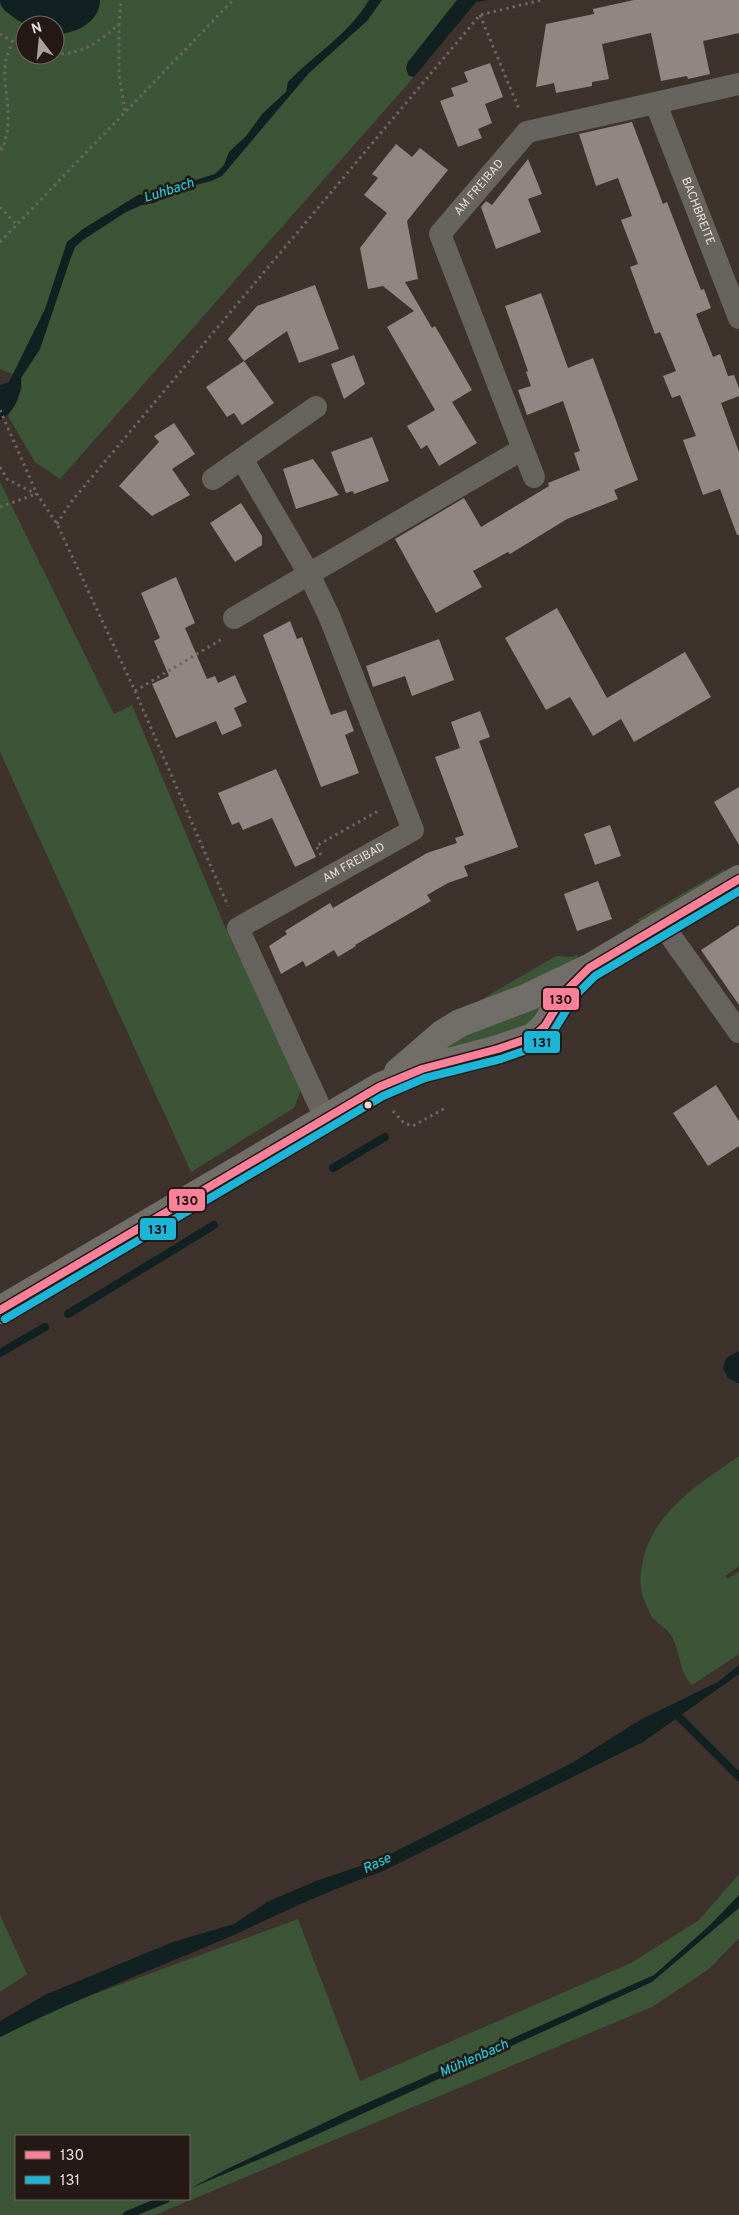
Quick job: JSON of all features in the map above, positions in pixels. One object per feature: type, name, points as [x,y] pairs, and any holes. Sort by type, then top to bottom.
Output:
[{"type":"street","points":[[527,132],[739,84]]},
{"type":"street","name":"BACHBREITE","points":[[656,104],[739,318]]},
{"type":"street","name":"AM FREIBAD","points":[[527,132],[440,234],[534,478]]},
{"type":"street","points":[[213,479],[316,408]]},
{"type":"street","points":[[234,618],[523,449]]},
{"type":"street","name":"AM FREIBAD","points":[[238,928],[413,830],[330,618],[309,574],[242,458]]},
{"type":"street","points":[[379,1087],[442,1034],[460,1023],[526,998],[589,968],[739,879]]},
{"type":"street","points":[[662,924],[739,1032]]},
{"type":"street","points":[[238,928],[325,1118]]},
{"type":"street","points":[[0,1310],[379,1087],[436,1064],[498,1050],[533,1037],[545,1026],[567,990],[589,968]]},
{"type":"path","points":[[121,0],[119,75],[125,113]]},
{"type":"path","points":[[0,242],[234,0]]},
{"type":"path","points":[[57,524],[71,502],[480,15],[542,0]]},
{"type":"path","points":[[480,15],[527,132]]},
{"type":"path","points":[[65,54],[88,48],[99,42],[119,24]]},
{"type":"path","points":[[0,34],[15,43]]},
{"type":"path","points":[[0,148],[2,149],[6,139],[9,119],[5,62],[12,42]]},
{"type":"path","points":[[0,207],[17,224]]},
{"type":"path","points":[[0,410],[37,494],[57,524],[135,690],[238,928]]},
{"type":"path","points":[[0,467],[7,479],[37,494]]},
{"type":"path","points":[[0,507],[37,494]]},
{"type":"path","points":[[135,690],[222,640],[234,618]]},
{"type":"path","points":[[332,876],[316,846],[400,799]]},
{"type":"path","points":[[379,1087],[394,1112],[404,1123],[414,1126],[447,1107]]},
{"type":"green space","points":[[0,0],[457,0],[408,62],[406,68],[409,76],[414,77],[60,479],[35,462],[8,416],[22,389],[21,378],[0,369]]},
{"type":"green space","points":[[0,482],[114,714],[132,705],[223,922],[301,1090],[294,1108],[191,1172],[0,752]]},
{"type":"green space","points":[[725,869],[724,877],[643,923],[637,920]]},
{"type":"green space","points":[[577,955],[579,961],[460,1012],[556,956],[573,957]]},
{"type":"green space","points":[[547,1000],[528,1029],[444,1055],[436,1047]]},
{"type":"green space","points":[[739,1456],[739,1566],[725,1576],[728,1579],[739,1571],[739,1654],[692,1685],[684,1674],[672,1637],[653,1618],[646,1605],[641,1586],[642,1563],[652,1536],[671,1509],[697,1486]]},
{"type":"green space","points":[[739,1874],[739,1938],[709,1969],[652,2007],[155,2215],[0,2215],[0,2037],[62,2006],[298,1919],[360,2081],[631,1963],[699,1920]]},
{"type":"green space","points":[[0,1915],[27,1974],[0,1992]]},
{"type":"water","points":[[0,0],[100,0],[99,8],[91,21],[85,26],[65,33],[65,15],[15,15],[15,19],[3,9]]},
{"type":"water","name":"Luhbach","points":[[369,0],[382,0],[367,21],[309,73],[222,176],[211,181],[180,189],[154,203],[142,205],[126,212],[75,247],[40,349],[21,378],[19,396],[14,408],[0,420],[0,385],[9,382],[45,309],[67,242],[83,229],[138,195],[153,193],[215,174],[224,165],[229,152],[246,136],[263,113],[286,92],[288,82],[351,24]]},
{"type":"water","points":[[457,0],[489,0],[476,2],[414,77],[409,76],[406,68],[408,62]]},
{"type":"water","points":[[739,1351],[738,1383],[728,1378],[723,1368],[726,1358]]},
{"type":"water","name":"Rase","points":[[739,1665],[739,1674],[643,1742],[381,1872],[360,1879],[82,1999],[0,2037],[0,2021],[47,1994],[173,1942],[234,1924],[267,1902],[316,1881],[378,1860],[572,1763],[640,1720],[718,1682]]},
{"type":"water","points":[[739,1895],[739,1908],[652,1982],[307,2139],[190,2189],[347,2112],[654,1975],[710,1925]]},
{"type":"building","points":[[634,0],[739,0],[739,33],[703,41],[710,74],[688,79],[687,76],[661,81],[651,33],[602,44],[609,79],[592,82],[592,86],[556,93],[554,83],[536,87],[546,24],[594,14],[593,9]]},
{"type":"building","points":[[490,63],[503,97],[485,104],[492,123],[478,129],[482,138],[458,147],[440,101],[454,96],[451,88],[468,82],[464,72]]},
{"type":"building","points":[[632,122],[663,204],[667,202],[701,290],[704,289],[711,308],[696,314],[713,357],[720,354],[728,376],[734,375],[739,388],[739,396],[721,403],[739,452],[739,535],[737,535],[720,489],[703,495],[683,440],[696,436],[680,395],[672,398],[663,376],[676,371],[660,332],[655,334],[630,267],[638,264],[621,220],[632,216],[618,178],[596,186],[579,134]]},
{"type":"building","points":[[396,144],[412,157],[420,148],[448,170],[407,221],[418,279],[405,282],[432,328],[435,326],[472,390],[452,402],[477,443],[439,466],[427,445],[421,449],[407,426],[435,410],[387,327],[414,311],[383,286],[368,289],[360,248],[387,213],[364,195],[378,178],[372,174]]},
{"type":"building","points":[[528,159],[542,194],[528,199],[541,232],[496,249],[481,207],[486,201],[492,205]]},
{"type":"building","points":[[315,285],[339,349],[299,363],[287,331],[244,361],[228,339],[257,306]]},
{"type":"building","points":[[541,293],[568,368],[593,358],[638,480],[614,490],[618,499],[567,519],[510,554],[508,552],[473,571],[482,587],[436,613],[395,539],[464,498],[481,527],[549,486],[548,483],[580,470],[574,453],[580,451],[563,401],[527,415],[518,390],[531,386],[526,372],[528,371],[505,306]]},
{"type":"building","points":[[354,355],[365,384],[344,399],[331,364]]},
{"type":"building","points":[[244,361],[274,403],[242,425],[234,413],[227,417],[206,387]]},
{"type":"building","points":[[174,423],[195,454],[172,469],[190,495],[152,516],[119,486],[159,442],[154,436]]},
{"type":"building","points":[[372,437],[389,481],[354,494],[353,491],[346,493],[331,452]]},
{"type":"building","points":[[313,459],[339,495],[296,509],[283,469]]},
{"type":"building","points":[[241,503],[262,536],[262,545],[235,562],[210,523]]},
{"type":"building","points":[[176,577],[195,623],[185,628],[207,679],[215,676],[218,683],[235,675],[247,702],[234,708],[242,726],[222,735],[216,721],[176,738],[152,684],[169,676],[154,641],[160,638],[141,593]]},
{"type":"building","points":[[557,608],[607,698],[685,652],[711,697],[634,742],[621,719],[593,736],[570,697],[546,710],[505,638]]},
{"type":"building","points":[[290,621],[297,639],[302,637],[331,715],[346,710],[354,731],[345,735],[359,773],[321,787],[263,635]]},
{"type":"building","points":[[439,639],[454,680],[412,696],[405,676],[373,687],[366,666]]},
{"type":"building","points":[[480,711],[490,737],[479,741],[518,847],[464,866],[468,876],[448,883],[427,895],[431,901],[355,945],[338,957],[334,950],[306,967],[303,961],[281,974],[269,946],[287,934],[285,931],[330,903],[333,908],[427,853],[457,843],[455,838],[464,835],[435,757],[460,748],[451,722]]},
{"type":"building","points":[[276,769],[316,857],[295,867],[272,818],[243,830],[239,822],[232,825],[218,793]]},
{"type":"building","points":[[739,787],[739,845],[714,802]]},
{"type":"building","points":[[610,825],[621,856],[595,865],[584,834]]},
{"type":"building","points":[[598,881],[612,919],[577,931],[564,894]]},
{"type":"building","points":[[739,925],[739,1005],[701,950]]},
{"type":"building","points":[[716,1085],[739,1121],[739,1146],[708,1166],[673,1113]]},
{"type":"waterway","points":[[333,1168],[385,1137]]},
{"type":"waterway","points":[[68,1314],[214,1225]]},
{"type":"waterway","points":[[0,1353],[45,1327]]},
{"type":"waterway","points":[[675,1713],[739,1777]]},
{"type":"waterway","name":"Mühlenbach","points":[[127,2215],[164,2200]]},
{"type":"transit line","name":"130","points":[[0,1310],[379,1087],[422,1069],[498,1049],[533,1037],[545,1026],[567,990],[589,968],[739,879]]},
{"type":"transit line","name":"131","points":[[5,1319],[383,1096],[425,1078],[501,1059],[538,1046],[553,1032],[575,996],[595,976],[739,891]]}]
